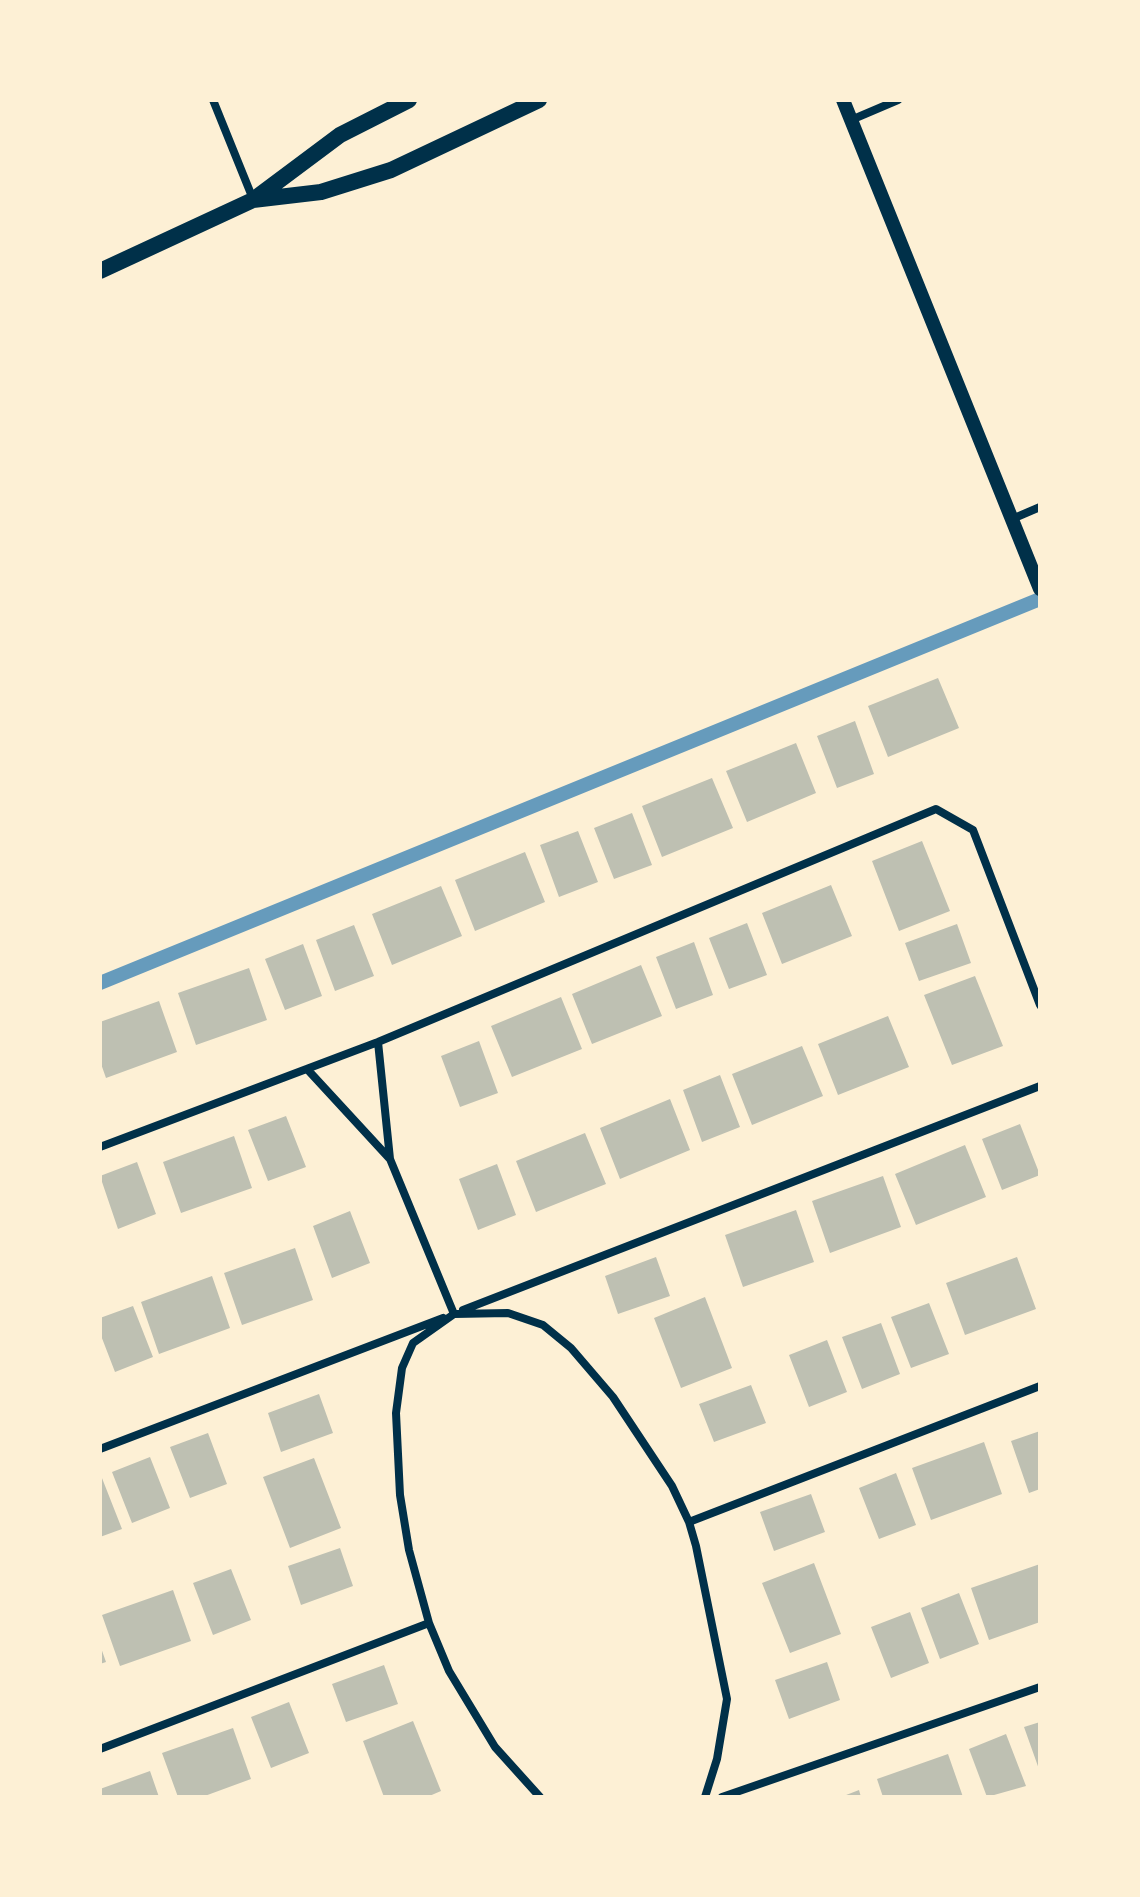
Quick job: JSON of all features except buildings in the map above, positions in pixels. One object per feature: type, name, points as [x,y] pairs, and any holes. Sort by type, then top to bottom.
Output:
[{"type":"main road","points":[[100,271],[253,200],[340,135],[409,100]]},
{"type":"main road","points":[[253,200],[321,192],[367,179],[444,148],[539,100]]},
{"type":"street","points":[[213,100],[253,200]]},
{"type":"street","points":[[843,100],[1040,589]]},
{"type":"street","points":[[851,120],[898,100]]},
{"type":"street","points":[[1012,519],[1040,507]]},
{"type":"street","points":[[100,1147],[378,1042],[936,809],[973,830],[1040,1005]]},
{"type":"street","points":[[378,1042],[390,1159],[454,1314]]},
{"type":"street","points":[[307,1069],[390,1159]]},
{"type":"street","points":[[100,1449],[1040,1086]]},
{"type":"street","points":[[540,1797],[495,1747],[449,1671],[429,1623],[409,1550],[400,1495],[396,1413],[402,1368],[413,1343],[454,1314],[508,1313],[543,1325],[571,1348],[634,1424],[689,1522],[727,1699],[717,1759],[705,1797]]},
{"type":"street","points":[[689,1522],[1040,1386]]},
{"type":"street","points":[[100,1749],[429,1623]]},
{"type":"street","points":[[722,1797],[1040,1687]]},
{"type":"waterway","points":[[100,983],[1040,599]]}]
